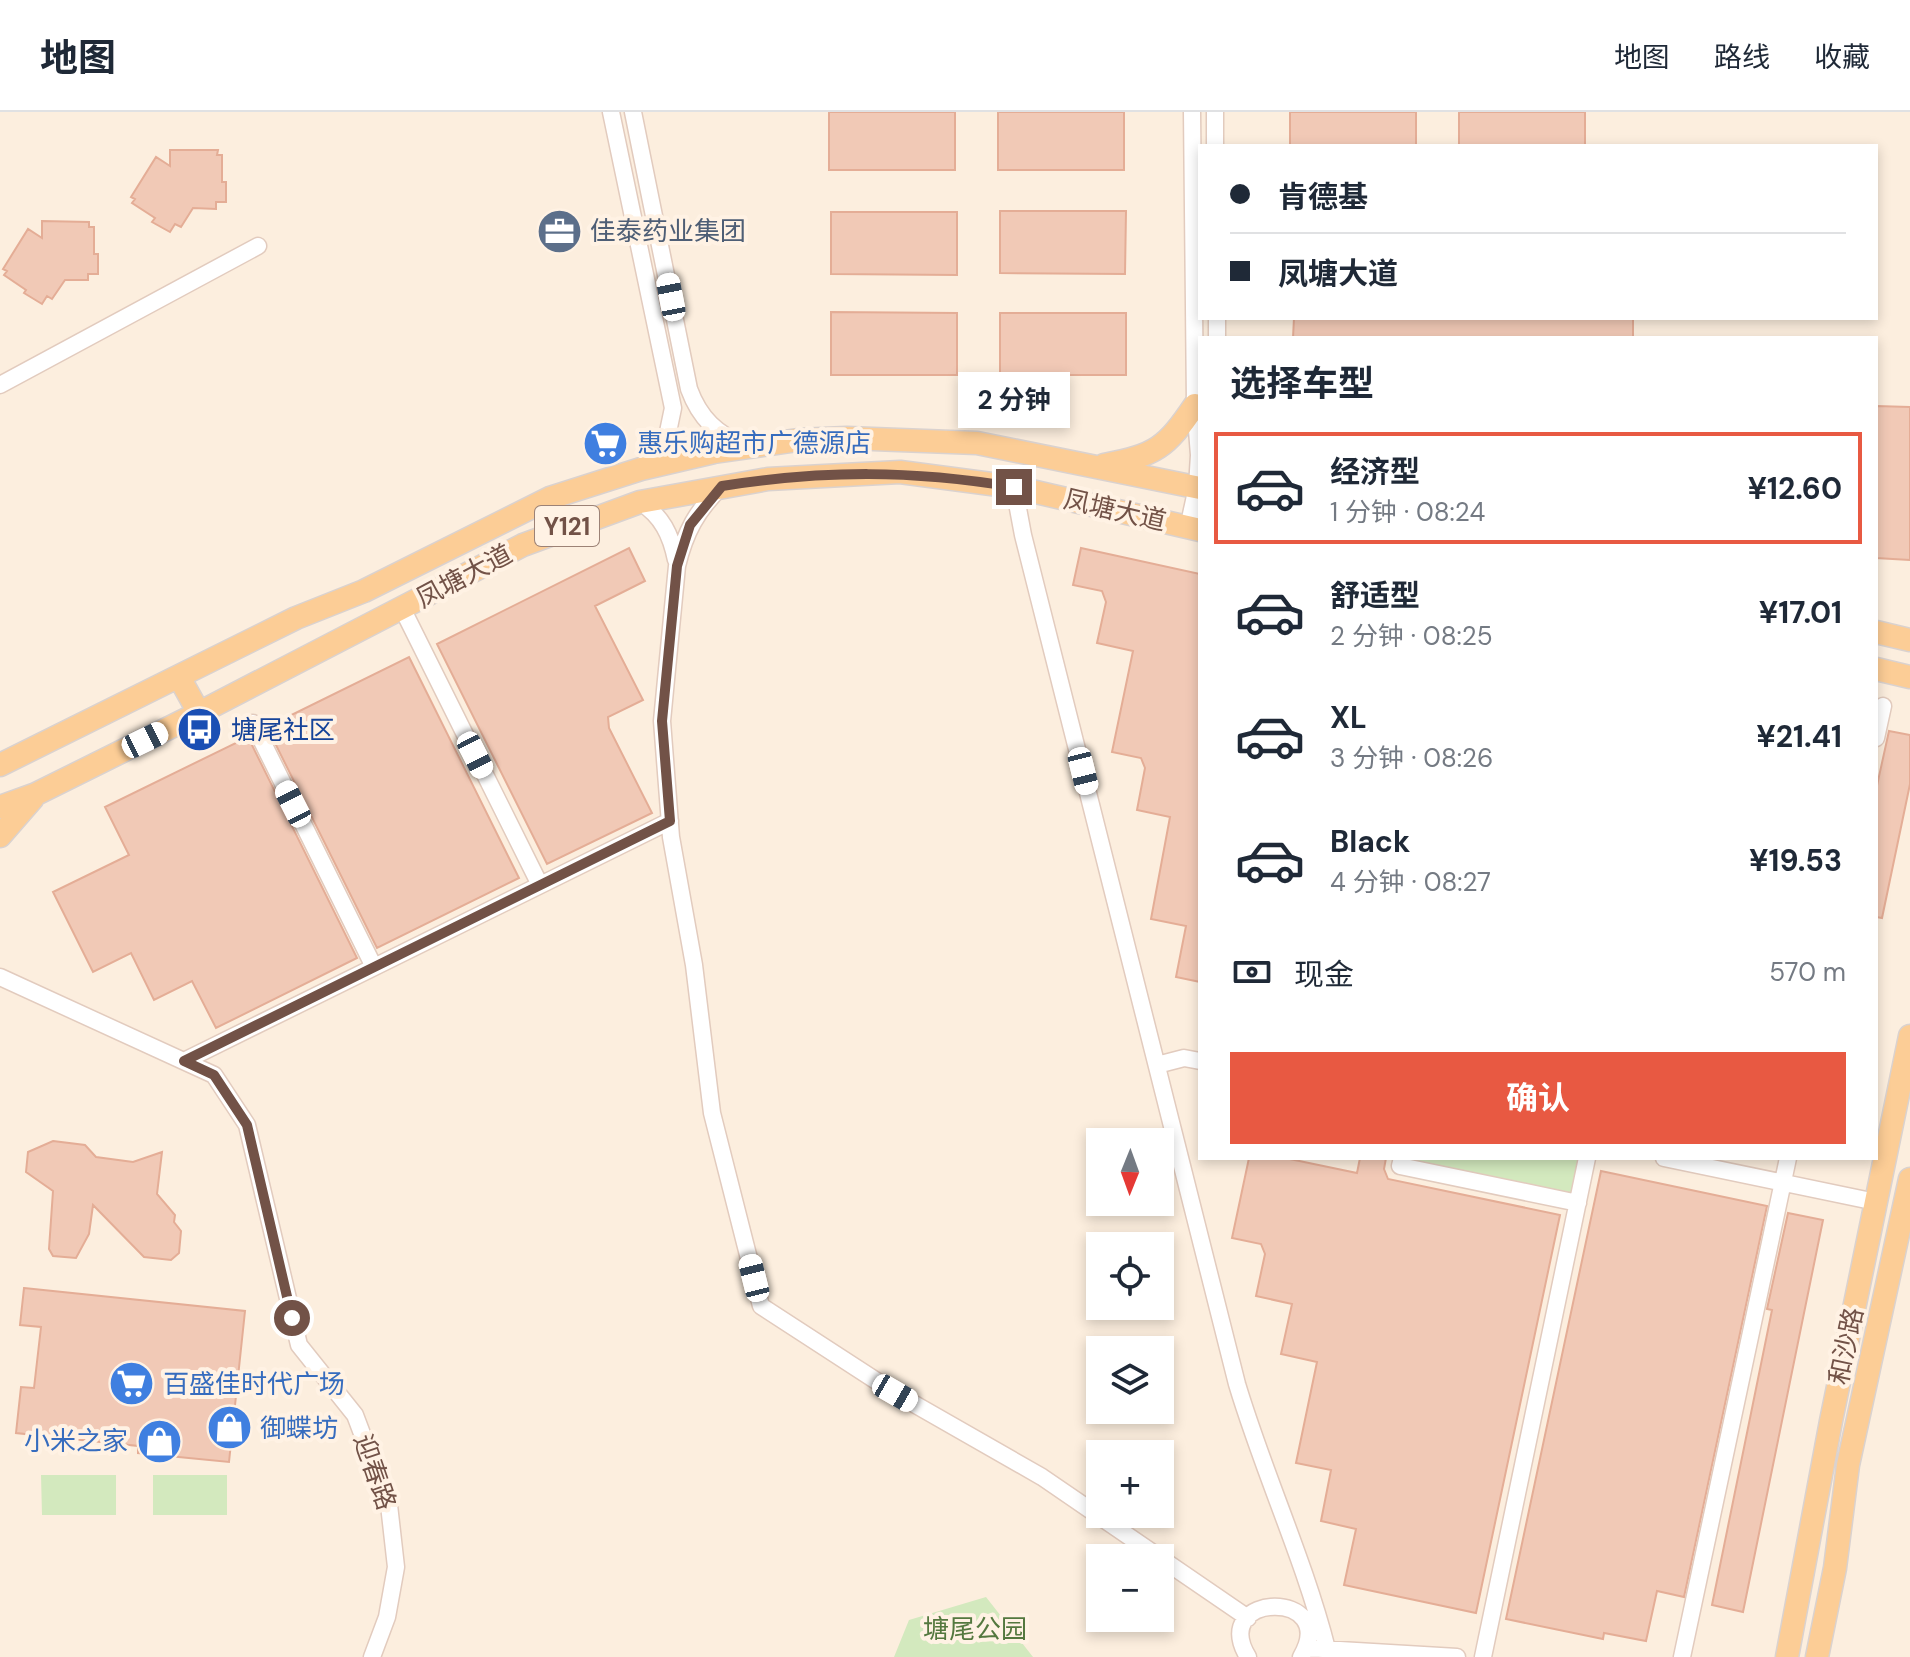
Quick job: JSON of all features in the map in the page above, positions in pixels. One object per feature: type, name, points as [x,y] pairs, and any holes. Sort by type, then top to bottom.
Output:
[{"type":"main road","points":[[1096,466],[1138,458],[1164,445],[1195,405]]},
{"type":"main road","name":"凤塘大道","points":[[0,765],[296,618],[364,591],[519,512],[584,486],[641,469],[745,446],[847,438],[941,440],[1028,451],[1198,488]]},
{"type":"main road","name":"凤塘大道","points":[[0,807],[36,794],[199,713],[523,545],[640,502],[800,475],[900,472],[1014,487],[1194,529]]},
{"type":"main road","points":[[1878,632],[1910,640]]},
{"type":"main road","points":[[1891,672],[1910,683]]},
{"type":"main road","points":[[179,677],[199,713]]},
{"type":"main road","points":[[0,836],[36,794]]},
{"type":"main road","name":"和沙路","points":[[1787,1657],[1910,1036]]},
{"type":"main road","name":"和沙路","points":[[1817,1657],[1835,1568],[1848,1465],[1910,1179]]},
{"type":"street","points":[[611,112],[673,408],[668,432],[641,469]]},
{"type":"street","points":[[633,112],[689,389],[694,403],[710,425],[724,437],[745,446]]},
{"type":"street","points":[[1192,112],[1198,442]]},
{"type":"street","points":[[1215,112],[1215,144]]},
{"type":"street","points":[[0,385],[258,246]]},
{"type":"street","points":[[722,486],[690,525],[677,566],[662,721],[670,821],[694,965],[712,1113],[761,1306],[895,1393],[1042,1477],[1248,1618]]},
{"type":"street","points":[[1014,487],[1023,535],[1237,1384],[1257,1451],[1313,1595],[1327,1649]]},
{"type":"street","points":[[1194,529],[1198,488]]},
{"type":"street","points":[[640,502],[665,527],[677,566]]},
{"type":"street","points":[[402,608],[540,885]]},
{"type":"street","points":[[1878,729],[1883,706]]},
{"type":"street","points":[[253,723],[374,967]]},
{"type":"street","points":[[184,1061],[670,821]]},
{"type":"street","name":"迎春路","points":[[0,977],[214,1075],[247,1125],[299,1345],[355,1415],[389,1505],[396,1567],[387,1617],[372,1657]]},
{"type":"street","points":[[1157,1065],[1184,1058],[1198,1061]]},
{"type":"street","points":[[1402,1160],[1400,1166],[1578,1203]]},
{"type":"street","points":[[1483,1657],[1587,1160]]},
{"type":"street","points":[[1673,1160],[1876,1202]]},
{"type":"street","points":[[1682,1657],[1788,1160]]},
{"type":"street","points":[[1248,1657],[1241,1637],[1248,1618],[1256,1610],[1269,1605],[1282,1605],[1294,1610],[1306,1625],[1304,1652],[1327,1649],[1457,1657]]},
{"type":"green space","points":[[1409,1160],[1579,1160],[1572,1194]]},
{"type":"green space","points":[[41,1475],[116,1475],[116,1515],[42,1515]]},
{"type":"green space","points":[[153,1475],[227,1475],[227,1515],[153,1515]]},
{"type":"green space","name":"塘尾公园","points":[[986,1597],[1033,1657],[894,1657],[909,1620]]},
{"type":"building","points":[[829,112],[955,112],[955,170],[829,170]]},
{"type":"building","points":[[998,112],[1124,112],[1124,170],[998,170]]},
{"type":"building","points":[[1290,112],[1416,112],[1416,144],[1290,144]]},
{"type":"building","points":[[1459,112],[1585,112],[1585,144],[1459,144]]},
{"type":"building","points":[[170,150],[218,150],[217,155],[222,155],[226,202],[216,202],[216,209],[193,208],[181,227],[175,224],[170,232],[152,222],[155,218],[132,203],[135,199],[131,197],[156,157],[170,166]]},
{"type":"building","points":[[1000,211],[1126,211],[1125,274],[1000,273]]},
{"type":"building","points":[[831,212],[957,212],[957,275],[831,274]]},
{"type":"building","points":[[42,221],[89,222],[89,227],[94,227],[98,274],[88,274],[88,280],[65,280],[52,299],[47,296],[42,304],[24,293],[26,290],[4,275],[7,271],[3,269],[28,229],[42,238]]},
{"type":"building","points":[[831,312],[957,313],[957,375],[831,375]]},
{"type":"building","points":[[1000,313],[1126,313],[1126,375],[1000,375]]},
{"type":"building","points":[[1294,320],[1633,320],[1633,336],[1293,336]]},
{"type":"building","points":[[1878,406],[1910,407],[1910,560],[1878,558]]},
{"type":"building","points":[[629,548],[645,581],[595,606],[643,700],[608,717],[609,728],[652,813],[547,864],[437,644]]},
{"type":"building","points":[[1081,548],[1198,574],[1198,982],[1176,977],[1186,926],[1151,919],[1170,817],[1137,810],[1145,768],[1141,758],[1112,752],[1133,651],[1097,643],[1106,602],[1102,591],[1073,585]]},
{"type":"building","points":[[409,657],[519,878],[377,948],[267,727]]},
{"type":"building","points":[[1889,731],[1910,735],[1910,784],[1882,918],[1878,917],[1878,781]]},
{"type":"building","points":[[248,737],[357,958],[216,1028],[192,981],[154,1000],[131,953],[93,972],[53,892],[129,855],[105,807]]},
{"type":"building","points":[[53,1141],[85,1145],[96,1157],[133,1162],[162,1152],[157,1194],[175,1215],[174,1222],[181,1231],[179,1253],[171,1260],[144,1257],[93,1205],[89,1234],[76,1258],[53,1256],[49,1249],[53,1191],[26,1172],[28,1152]]},
{"type":"building","points":[[1249,1160],[1295,1160],[1357,1173],[1360,1160],[1386,1160],[1384,1169],[1388,1179],[1560,1215],[1476,1613],[1344,1585],[1356,1529],[1321,1521],[1331,1470],[1296,1463],[1317,1362],[1281,1354],[1292,1304],[1256,1296],[1265,1254],[1261,1244],[1232,1238]]},
{"type":"building","points":[[1601,1171],[1767,1206],[1684,1597],[1657,1591],[1646,1641],[1604,1633],[1603,1639],[1506,1619]]},
{"type":"building","points":[[1788,1213],[1823,1220],[1743,1612],[1712,1605],[1772,1310],[1767,1309]]},
{"type":"building","name":"百盛佳时代广场","points":[[24,1288],[245,1311],[229,1462],[138,1453],[138,1446],[16,1433],[21,1387],[34,1388],[41,1327],[20,1325]]},
{"type":"place","name":"佳泰药业集团","points":[[559,231]]},
{"type":"place","name":"惠乐购超市广德源店","points":[[606,443]]},
{"type":"place","name":"塘尾社区","points":[[200,730]]},
{"type":"place","name":"百盛佳时代广场","points":[[132,1384]]},
{"type":"place","name":"御蝶坊","points":[[229,1428]]},
{"type":"place","name":"小米之家","points":[[159,1441]]},
{"type":"route","points":[[292,1318],[247,1125],[214,1075],[184,1061],[670,821],[662,721],[677,566],[683,541],[697,512],[722,486],[800,475],[900,472],[1014,487]]}]
